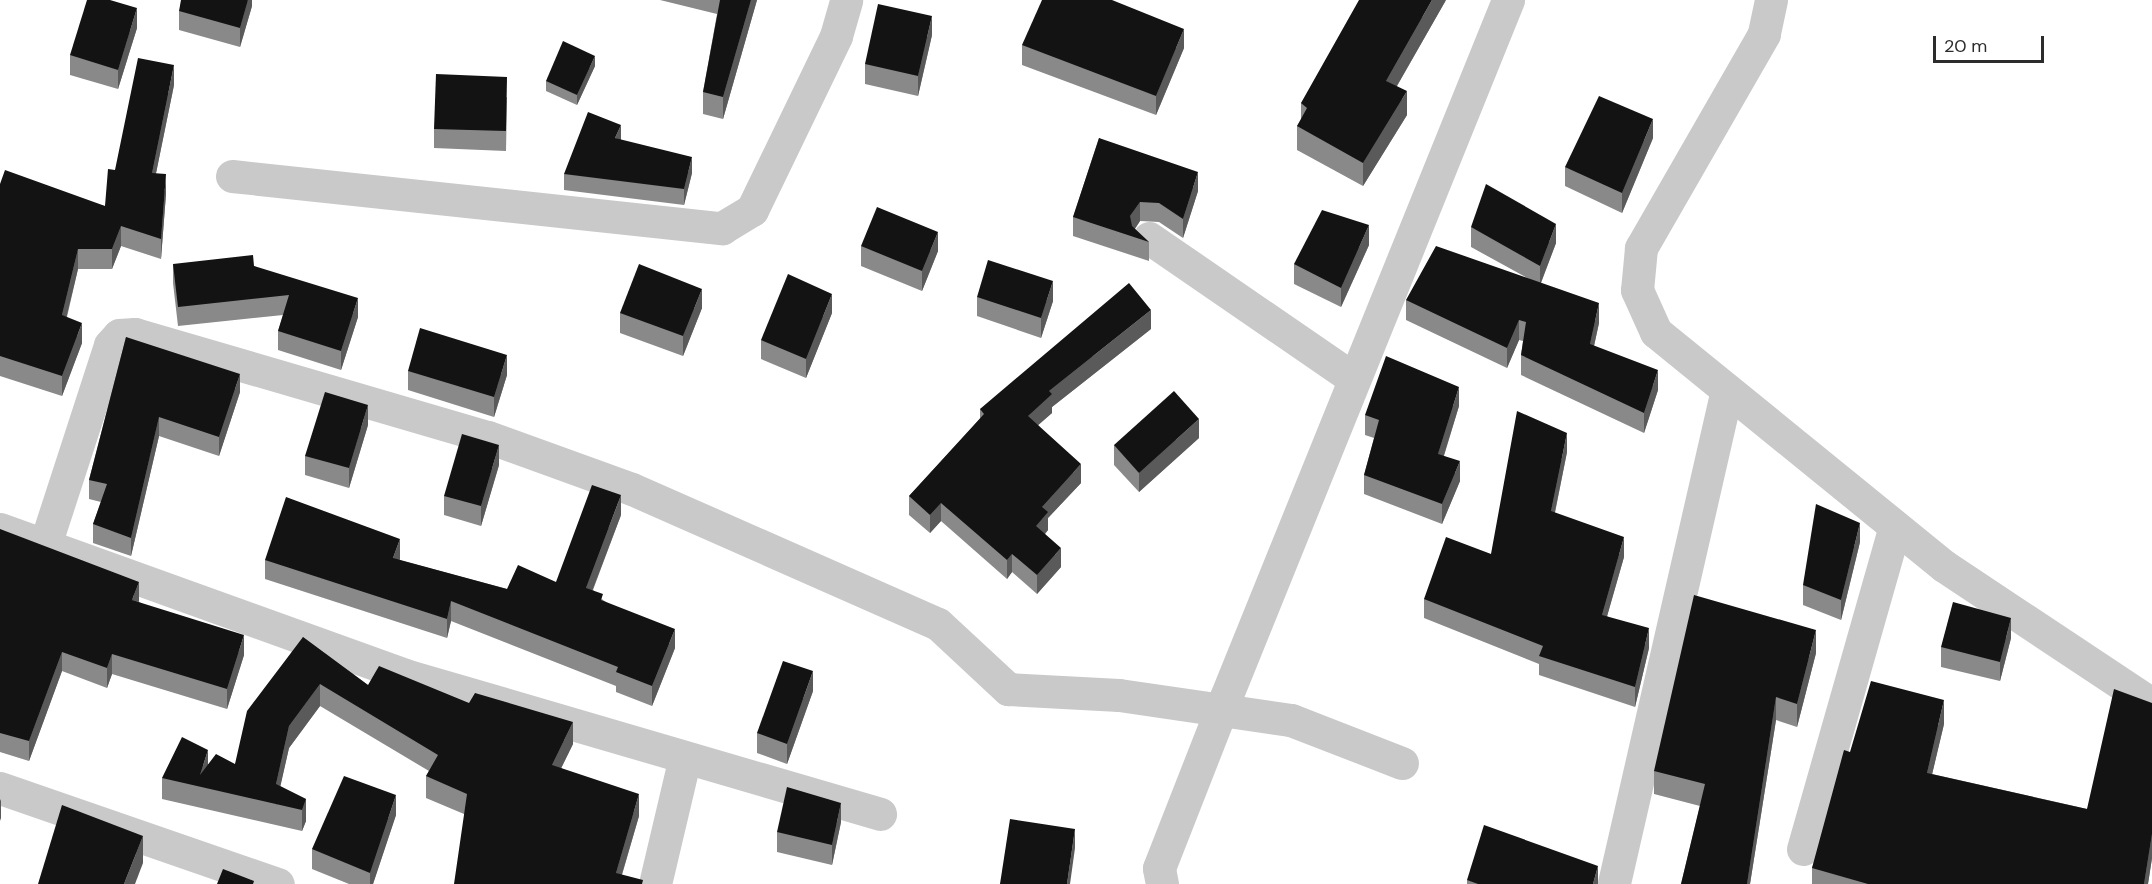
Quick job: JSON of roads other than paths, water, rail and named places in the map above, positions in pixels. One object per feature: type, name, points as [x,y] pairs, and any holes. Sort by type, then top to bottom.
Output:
[{"type":"street","points":[[232,176],[722,228],[752,210],[836,36],[846,0]]},
{"type":"street","points":[[1162,884],[1159,868],[1221,709],[1353,378],[1508,0]]},
{"type":"street","points":[[1771,0],[1764,34],[1641,248],[1637,290],[1656,332],[1726,394],[1944,566],[2152,704]]},
{"type":"street","points":[[1149,238],[1353,378]]},
{"type":"street","points":[[45,546],[110,345],[119,335],[135,334],[488,437],[632,489],[938,624],[1008,689],[1119,695],[1291,720],[1402,763]]},
{"type":"street","points":[[1614,883],[1726,394]]},
{"type":"street","points":[[1803,849],[1895,527]]},
{"type":"street","points":[[0,529],[405,675],[880,814]]},
{"type":"street","points":[[655,884],[685,757]]},
{"type":"street","points":[[0,788],[278,884]]}]
